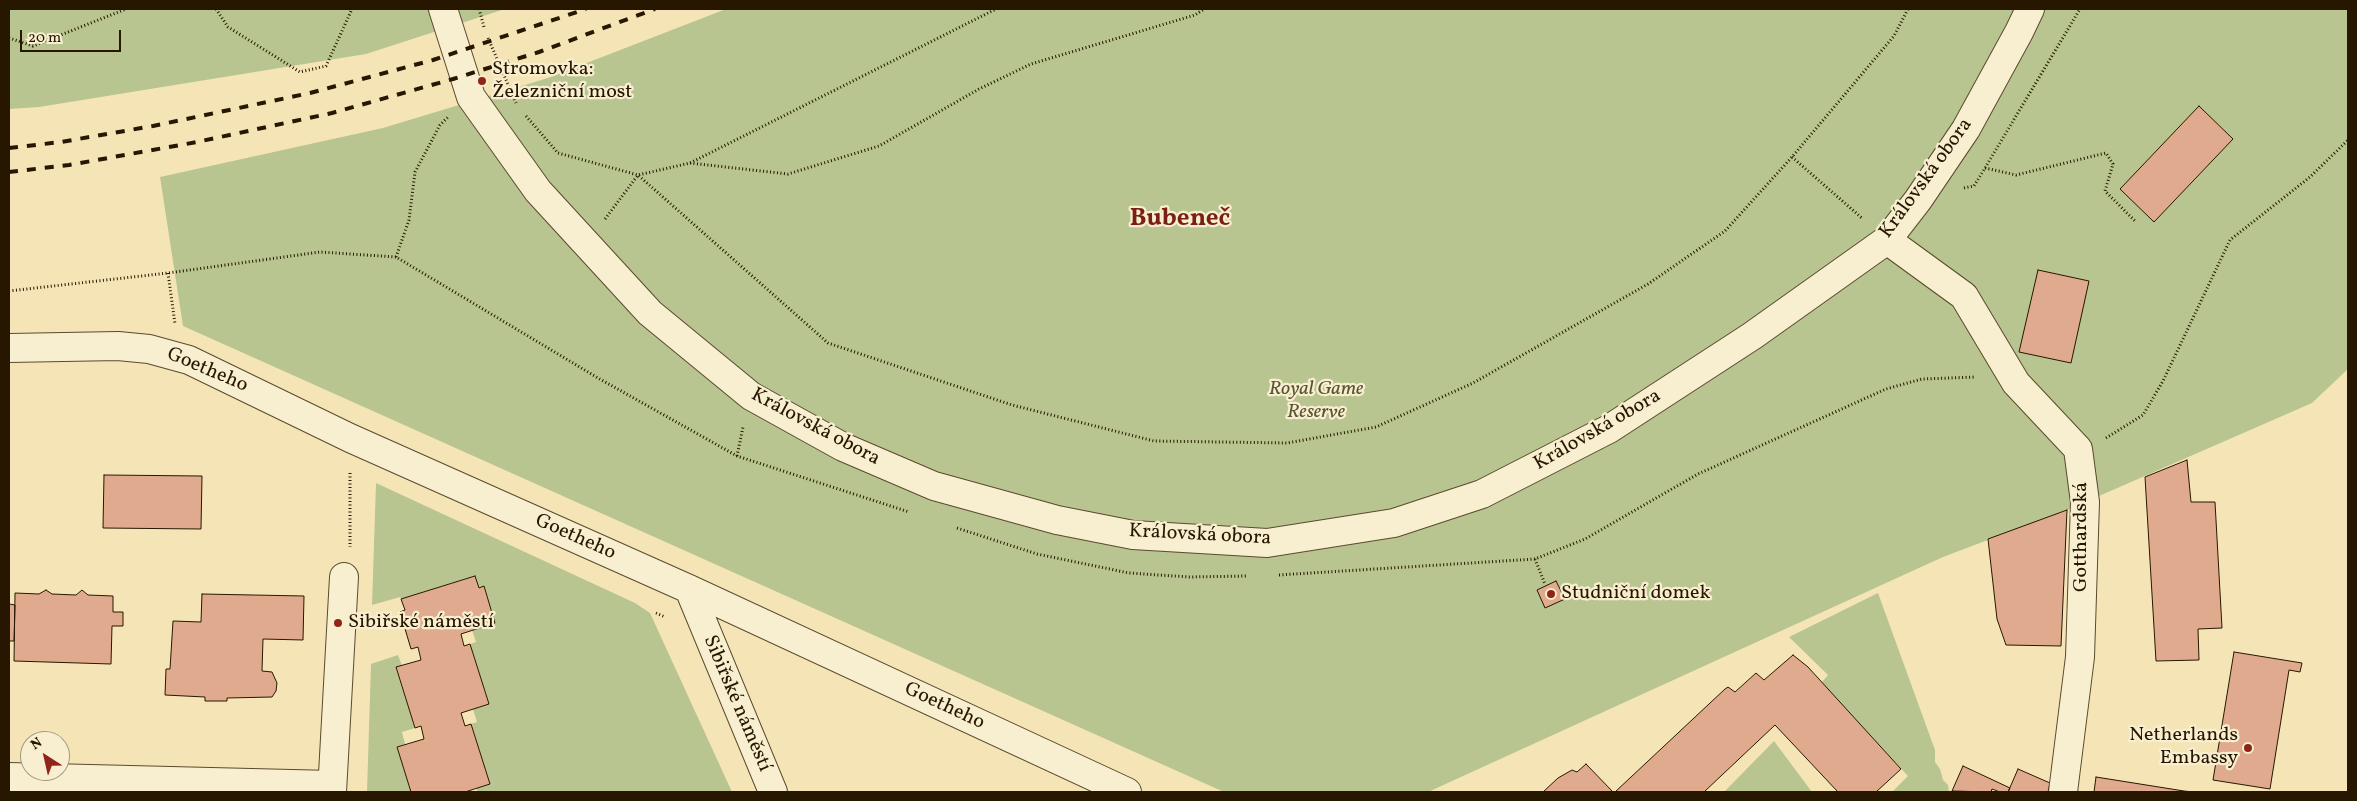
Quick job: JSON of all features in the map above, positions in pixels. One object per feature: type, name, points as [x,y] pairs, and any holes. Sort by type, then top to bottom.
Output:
[{"type":"street","name":"Královská obora","points":[[443,10],[471,97],[538,191],[650,313],[751,396],[843,448],[934,486],[1057,520],[1133,535],[1267,543],[1394,524],[1482,494],[1609,429],[1752,336],[1887,240],[1918,200],[1966,129],[2030,9]]},
{"type":"street","points":[[1887,240],[1964,296],[2016,383],[2078,449]]},
{"type":"street","name":"Goetheho","points":[[9,348],[118,346],[149,349],[189,360],[350,438],[689,589],[1127,792]]},
{"type":"street","name":"Gotthardská","points":[[2063,792],[2080,657],[2085,502],[2078,449]]},
{"type":"street","points":[[9,777],[332,789],[347,566]]},
{"type":"street","name":"Sibiřské náměstí","points":[[689,589],[773,792]]},
{"type":"path","points":[[9,38],[33,46],[126,9]]},
{"type":"path","points":[[216,9],[228,27],[300,72],[326,66],[352,9]]},
{"type":"path","points":[[479,9],[484,28]]},
{"type":"path","points":[[586,243],[638,176],[690,163],[996,9]]},
{"type":"path","points":[[690,163],[788,174],[879,146],[979,89],[1031,64],[1195,15],[1204,9]]},
{"type":"path","points":[[523,113],[558,153],[638,176],[828,343],[1012,405],[1154,441],[1287,443],[1376,427],[1473,383],[1648,284],[1725,231],[1792,157],[1894,36],[1908,9]]},
{"type":"path","points":[[2005,135],[2080,9]]},
{"type":"path","points":[[487,37],[518,106]]},
{"type":"path","points":[[396,257],[409,220],[415,172],[440,125],[471,97]]},
{"type":"path","points":[[2078,449],[2110,437],[2143,415],[2164,381],[2230,240],[2310,177],[2348,140]]},
{"type":"path","points":[[1985,168],[2016,175],[2106,154],[2113,164],[2105,191],[2136,222]]},
{"type":"path","points":[[1792,157],[1887,240]]},
{"type":"path","points":[[9,291],[168,273],[320,252],[396,257],[598,378],[737,456]]},
{"type":"path","points":[[168,273],[174,330]]},
{"type":"path","points":[[347,566],[350,465]]},
{"type":"path","points":[[1535,559],[1545,584]]},
{"type":"green space","points":[[9,9],[505,9],[366,54],[39,107],[9,109]]},
{"type":"green space","name":"Royal Game Reserve","points":[[726,9],[2348,9],[2348,369],[2312,403],[2067,510],[1943,557],[1428,792],[1224,792],[183,326],[160,177],[383,128],[548,78]]},
{"type":"green space","points":[[376,483],[635,603],[650,613],[732,792],[478,792],[476,788],[490,784],[471,724],[477,722],[473,709],[489,704],[470,644],[476,642],[472,630],[495,622],[484,586],[479,588],[475,576],[401,599],[400,597],[372,605]]},
{"type":"green space","points":[[1878,593],[1935,750],[1935,762],[1940,769],[1943,780],[1948,785],[1949,792],[1892,792],[1908,776],[1821,683],[1828,675],[1789,637]]},
{"type":"green space","points":[[398,655],[402,666],[396,668],[415,728],[402,732],[405,744],[397,747],[411,792],[367,792],[371,664]]},
{"type":"green space","points":[[1774,741],[1812,792],[1724,792]]},
{"type":"building","points":[[2199,106],[2233,139],[2154,222],[2120,189]]},
{"type":"building","points":[[2038,270],[2089,281],[2071,363],[2019,352]]},
{"type":"building","points":[[2187,460],[2191,502],[2215,502],[2222,628],[2198,629],[2199,660],[2156,661],[2145,477]]},
{"type":"building","points":[[104,475],[202,476],[201,529],[103,528]]},
{"type":"building","points":[[2067,510],[2061,646],[2006,645],[1997,619],[1988,539]]},
{"type":"building","points":[[475,576],[479,588],[484,586],[495,623],[461,634],[464,646],[470,644],[489,704],[461,713],[465,726],[471,724],[490,784],[465,792],[411,792],[397,747],[424,739],[421,726],[415,728],[396,667],[421,660],[418,647],[411,649],[400,612],[405,610],[401,599]]},
{"type":"building","name":"Studniční domek","points":[[1556,581],[1565,599],[1545,608],[1537,590]]},
{"type":"building","points":[[46,590],[52,594],[76,595],[82,590],[88,595],[113,596],[113,612],[123,612],[123,626],[112,626],[111,664],[14,661],[15,593],[39,594]]},
{"type":"building","points":[[202,594],[304,596],[303,640],[263,639],[262,671],[272,672],[277,683],[276,691],[272,697],[227,698],[227,701],[205,701],[205,697],[165,695],[166,669],[170,669],[173,621],[201,622]]},
{"type":"building","points":[[9,604],[15,605],[14,641],[9,641]]},
{"type":"building","name":"Netherlands Embassy","points":[[2234,652],[2302,663],[2300,672],[2289,670],[2270,789],[2213,780]]},
{"type":"building","points":[[1793,655],[1808,667],[1901,769],[1876,792],[1838,792],[1775,725],[1704,792],[1615,792],[1725,689],[1728,687],[1735,692],[1756,673],[1764,680]]},
{"type":"building","points":[[1586,764],[1613,792],[1543,792],[1558,778],[1572,770],[1577,772]]},
{"type":"building","points":[[1963,766],[2010,788],[2008,792],[1992,789],[1991,792],[1952,791]]},
{"type":"building","points":[[2018,769],[2050,783],[2048,792],[2008,792]]},
{"type":"building","points":[[2096,777],[2184,791],[2194,792],[2094,792]]},
{"type":"railway","points":[[9,148],[61,142],[153,126],[310,93],[433,60],[586,9]]},
{"type":"railway","points":[[9,172],[69,165],[197,142],[332,113],[453,79],[539,52],[655,9]]},
{"type":"place","name":"Stromovka: Železniční most","points":[[482,81]]},
{"type":"place","name":"Studniční domek","points":[[1551,594]]},
{"type":"place","name":"Sibiřské náměstí","points":[[338,623]]},
{"type":"place","name":"Netherlands Embassy","points":[[2248,748]]},
{"type":"district","name":"Bubeneč","points":[[1180,220]]}]
